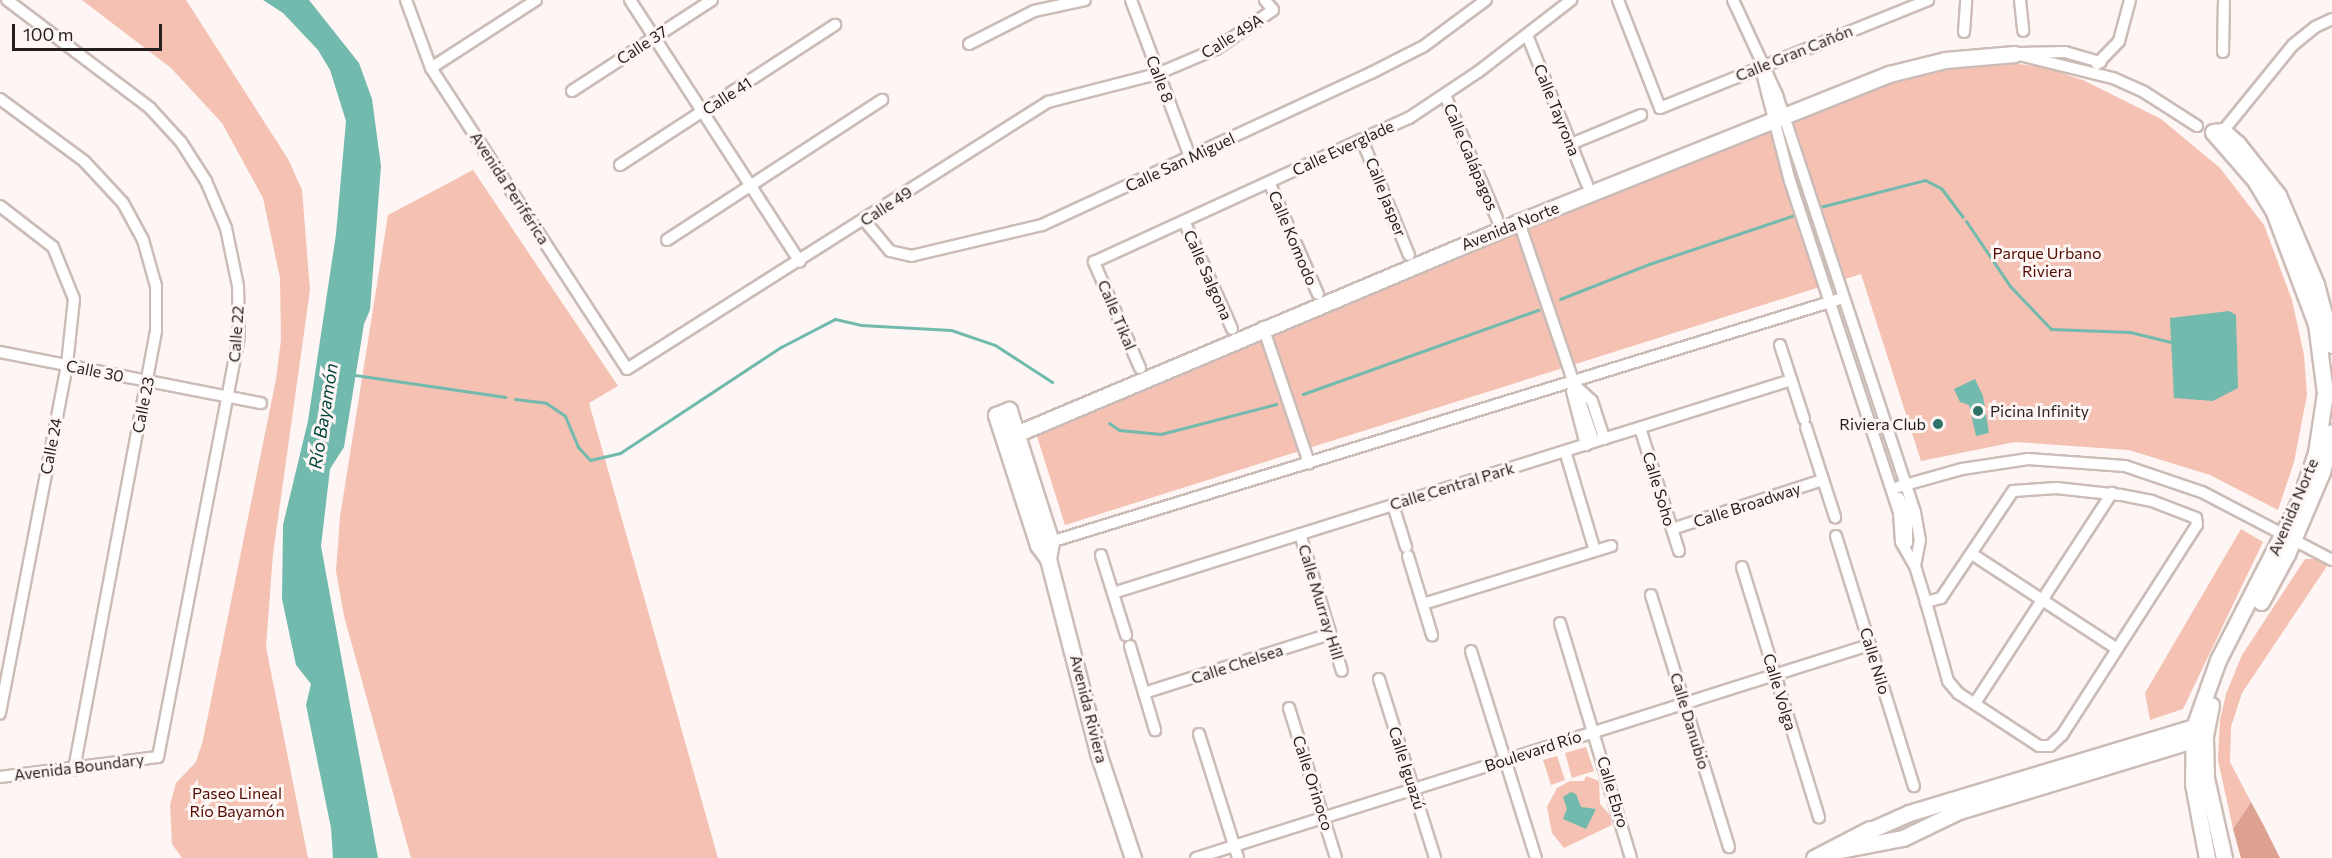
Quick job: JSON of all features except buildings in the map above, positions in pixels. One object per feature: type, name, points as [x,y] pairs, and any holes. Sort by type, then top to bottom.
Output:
[{"type":"street","name":"Calle 22","points":[[7,0],[150,108],[181,142],[206,181],[226,228],[238,286],[239,337],[229,397],[158,757]]},
{"type":"street","name":"Avenida Periférica","points":[[406,0],[431,68],[627,369]]},
{"type":"street","points":[[630,0],[800,262]]},
{"type":"street","name":"Calle 37","points":[[572,91],[712,0]]},
{"type":"street","points":[[969,44],[1034,11],[1085,0]]},
{"type":"street","name":"Calle 8","points":[[1131,0],[1190,157]]},
{"type":"street","name":"Calle 49A","points":[[1157,74],[1216,49],[1273,10],[1265,0]]},
{"type":"street","name":"Calle San Miguel","points":[[864,220],[890,251],[912,256],[1042,225],[1424,46],[1486,0]]},
{"type":"street","name":"Calle Everglade","points":[[1095,262],[1409,118],[1445,95],[1571,0]]},
{"type":"street","name":"Calle Gran Cañón","points":[[1618,0],[1660,108],[1760,65],[1928,0]]},
{"type":"street","points":[[1733,0],[1760,65],[1843,298],[1903,485],[1919,527],[1913,564]]},
{"type":"street","points":[[1964,32],[1966,0]]},
{"type":"street","points":[[2020,0],[2023,31]]},
{"type":"street","points":[[2089,69],[2101,62],[2119,41],[2130,0]]},
{"type":"street","points":[[2223,52],[2224,0]]},
{"type":"street","points":[[431,68],[533,1]]},
{"type":"street","points":[[2332,19],[2315,27],[2293,45],[2217,134],[2250,156],[2278,195],[2316,284],[2332,345]]},
{"type":"street","name":"Calle 41","points":[[620,165],[835,26]]},
{"type":"street","name":"Calle Tayrona","points":[[1527,35],[1587,184]]},
{"type":"street","points":[[2015,54],[2066,52],[2101,62]]},
{"type":"street","points":[[2015,54],[2089,69],[2144,92],[2198,126]]},
{"type":"street","name":"Avenida Norte","points":[[1016,434],[1263,327],[1778,116],[1889,74],[1945,60],[2015,54]]},
{"type":"street","name":"Calle 49","points":[[627,369],[800,262],[1048,102],[1157,74]]},
{"type":"street","name":"Calle Galápagos","points":[[1445,95],[1497,219]]},
{"type":"street","name":"Calle 23","points":[[0,99],[84,161],[123,203],[143,240],[156,286],[156,331],[148,381],[74,769]]},
{"type":"street","points":[[667,240],[882,100]]},
{"type":"street","points":[[1571,144],[1641,115]]},
{"type":"street","points":[[1778,116],[1832,301],[1899,513],[1901,542],[1913,564],[1926,602],[1948,681],[1958,693],[2039,746],[2050,746],[2062,735],[2198,525],[2189,513],[2112,494],[2056,488],[2013,490],[1941,598],[1926,602]]},
{"type":"street","name":"Avenida Norte","points":[[2217,134],[2243,164],[2274,212],[2302,282],[2320,346],[2325,393],[2320,435],[2289,536]]},
{"type":"street","name":"Calle Jasper","points":[[1362,140],[1409,255]]},
{"type":"street","name":"Calle Komodo","points":[[1269,182],[1318,294]]},
{"type":"street","name":"Calle 24","points":[[0,206],[53,247],[74,299],[67,365],[0,714]]},
{"type":"street","name":"Calle Salgona","points":[[1184,221],[1232,329]]},
{"type":"street","points":[[1519,222],[1570,382],[1595,442]]},
{"type":"street","name":"Calle Tikal","points":[[1095,262],[1140,368]]},
{"type":"street","points":[[1044,544],[1843,298]]},
{"type":"street","points":[[1263,327],[1309,463]]},
{"type":"street","points":[[1780,345],[1835,517]]},
{"type":"street","name":"Calle 30","points":[[0,352],[261,403]]},
{"type":"street","name":"Calle Central Park","points":[[1113,593],[1791,380]]},
{"type":"street","points":[[1570,382],[1592,401],[1595,442]]},
{"type":"street","name":"Avenida Riviera","points":[[1044,544],[1003,413],[1016,434],[1098,753],[1133,858]]},
{"type":"street","name":"Calle Soho","points":[[1640,428],[1679,551]]},
{"type":"street","name":"Avenida Norte","points":[[2207,858],[2193,783],[2199,732],[2228,662],[2322,472],[2332,432]]},
{"type":"street","points":[[1565,451],[1595,551]]},
{"type":"street","points":[[1891,489],[1962,469],[2028,459],[2125,466],[2202,492],[2332,560]]},
{"type":"street","name":"Calle Broadway","points":[[1672,529],[1822,480]]},
{"type":"street","points":[[1975,703],[2112,494]]},
{"type":"street","points":[[1393,505],[1432,635]]},
{"type":"street","name":"Calle Murray Hill","points":[[1300,534],[1342,671]]},
{"type":"street","name":"Calle Nilo","points":[[1836,536],[1914,786]]},
{"type":"street","points":[[1423,604],[1611,546]]},
{"type":"street","points":[[1972,554],[2117,649]]},
{"type":"street","points":[[1101,555],[1155,730]]},
{"type":"street","name":"Calle Volga","points":[[1742,567],[1819,817]]},
{"type":"street","name":"Calle Danubio","points":[[1651,596],[1729,847]]},
{"type":"street","name":"Calle Ebro","points":[[1560,623],[1631,858]]},
{"type":"street","name":"Calle Chelsea","points":[[1144,693],[1330,634]]},
{"type":"street","name":"Boulevard Río","points":[[1196,858],[1869,645]]},
{"type":"street","points":[[1470,651],[1536,858]]},
{"type":"street","name":"Calle Iguazú","points":[[1379,679],[1435,858]]},
{"type":"street","name":"Calle Orinoco","points":[[1289,708],[1336,858]]},
{"type":"street","points":[[1864,833],[1894,820],[1956,800],[2199,732]]},
{"type":"street","points":[[1830,852],[1855,851],[1905,837],[1959,811],[2199,732]]},
{"type":"street","name":"Avenida Norte","points":[[2199,732],[2206,778],[2224,858]]},
{"type":"street","points":[[1199,734],[1238,858]]},
{"type":"street","name":"Avenida Boundary","points":[[0,777],[158,757]]},
{"type":"street","points":[[1814,858],[1830,852],[1912,804],[1956,800]]},
{"type":"street","points":[[1894,820],[1894,833],[1905,837]]},
{"type":"green space","name":"Paseo Lineal Río Bayamón","points":[[82,0],[186,0],[288,159],[302,190],[310,290],[273,554],[266,647],[308,858],[182,858],[172,844],[170,805],[176,783],[196,762],[203,740],[276,379],[281,340],[280,278],[263,198],[222,123],[171,68]]},
{"type":"green space","name":"Parque Urbano Riviera","points":[[2003,62],[2043,67],[2083,80],[2161,119],[2220,168],[2264,225],[2292,300],[2304,355],[2307,395],[2294,462],[2278,510],[2210,475],[2129,450],[2015,442],[1921,461],[1861,274],[1065,525],[1035,430],[1203,357],[1867,91],[1913,76],[1968,67],[1973,63]]},
{"type":"green space","points":[[473,170],[618,386],[589,403],[718,858],[411,858],[344,616],[336,571],[340,517],[388,215]]},
{"type":"green space","points":[[2241,529],[2263,542],[2183,709],[2150,720],[2145,693]]},
{"type":"green space","points":[[2305,559],[2317,559],[2327,566],[2242,693],[2231,727],[2230,762],[2251,802],[2233,829],[2218,760],[2220,720],[2226,694],[2242,655]]},
{"type":"green space","points":[[1586,747],[1594,771],[1572,778],[1565,753]]},
{"type":"green space","points":[[1557,756],[1565,780],[1551,785],[1543,760]]},
{"type":"green space","points":[[1586,776],[1599,781],[1600,804],[1610,815],[1612,825],[1564,848],[1552,833],[1547,807],[1557,788],[1570,781],[1584,781]]},
{"type":"shaded area","points":[[2251,802],[2280,858],[2241,858],[2233,829]]},
{"type":"water","name":"Río Bayamón","points":[[263,0],[309,0],[359,63],[372,99],[381,166],[370,310],[364,324],[344,447],[330,469],[321,546],[378,858],[333,858],[331,828],[306,705],[311,684],[296,665],[282,599],[283,525],[308,421],[336,234],[346,121],[330,70],[318,50],[283,13]]},
{"type":"water","points":[[2229,311],[2236,315],[2238,388],[2213,401],[2174,398],[2170,318]]},
{"type":"water","name":"Picina Infinity","points":[[1975,379],[1983,396],[1989,433],[1976,436],[1969,405],[1960,402],[1954,389]]},
{"type":"water","points":[[1571,792],[1576,794],[1581,807],[1596,809],[1586,829],[1563,819],[1567,809],[1563,797]]},
{"type":"waterway","points":[[1820,207],[1925,180],[1941,188],[1963,217]]},
{"type":"waterway","points":[[1560,299],[1649,264],[1798,214]]},
{"type":"waterway","points":[[1966,221],[2010,286],[2051,329],[2130,332],[2171,342]]},
{"type":"waterway","points":[[1303,394],[1538,310]]},
{"type":"waterway","points":[[515,399],[546,403],[565,416],[578,447],[590,460],[620,453],[781,347],[835,319],[861,325],[951,330],[995,345],[1052,382]]},
{"type":"waterway","points":[[355,375],[505,397]]},
{"type":"waterway","points":[[1109,423],[1119,430],[1161,434],[1276,404]]},
{"type":"place","name":"Picina Infinity","points":[[1978,411]]},
{"type":"place","name":"Riviera Club","points":[[1938,424]]}]
